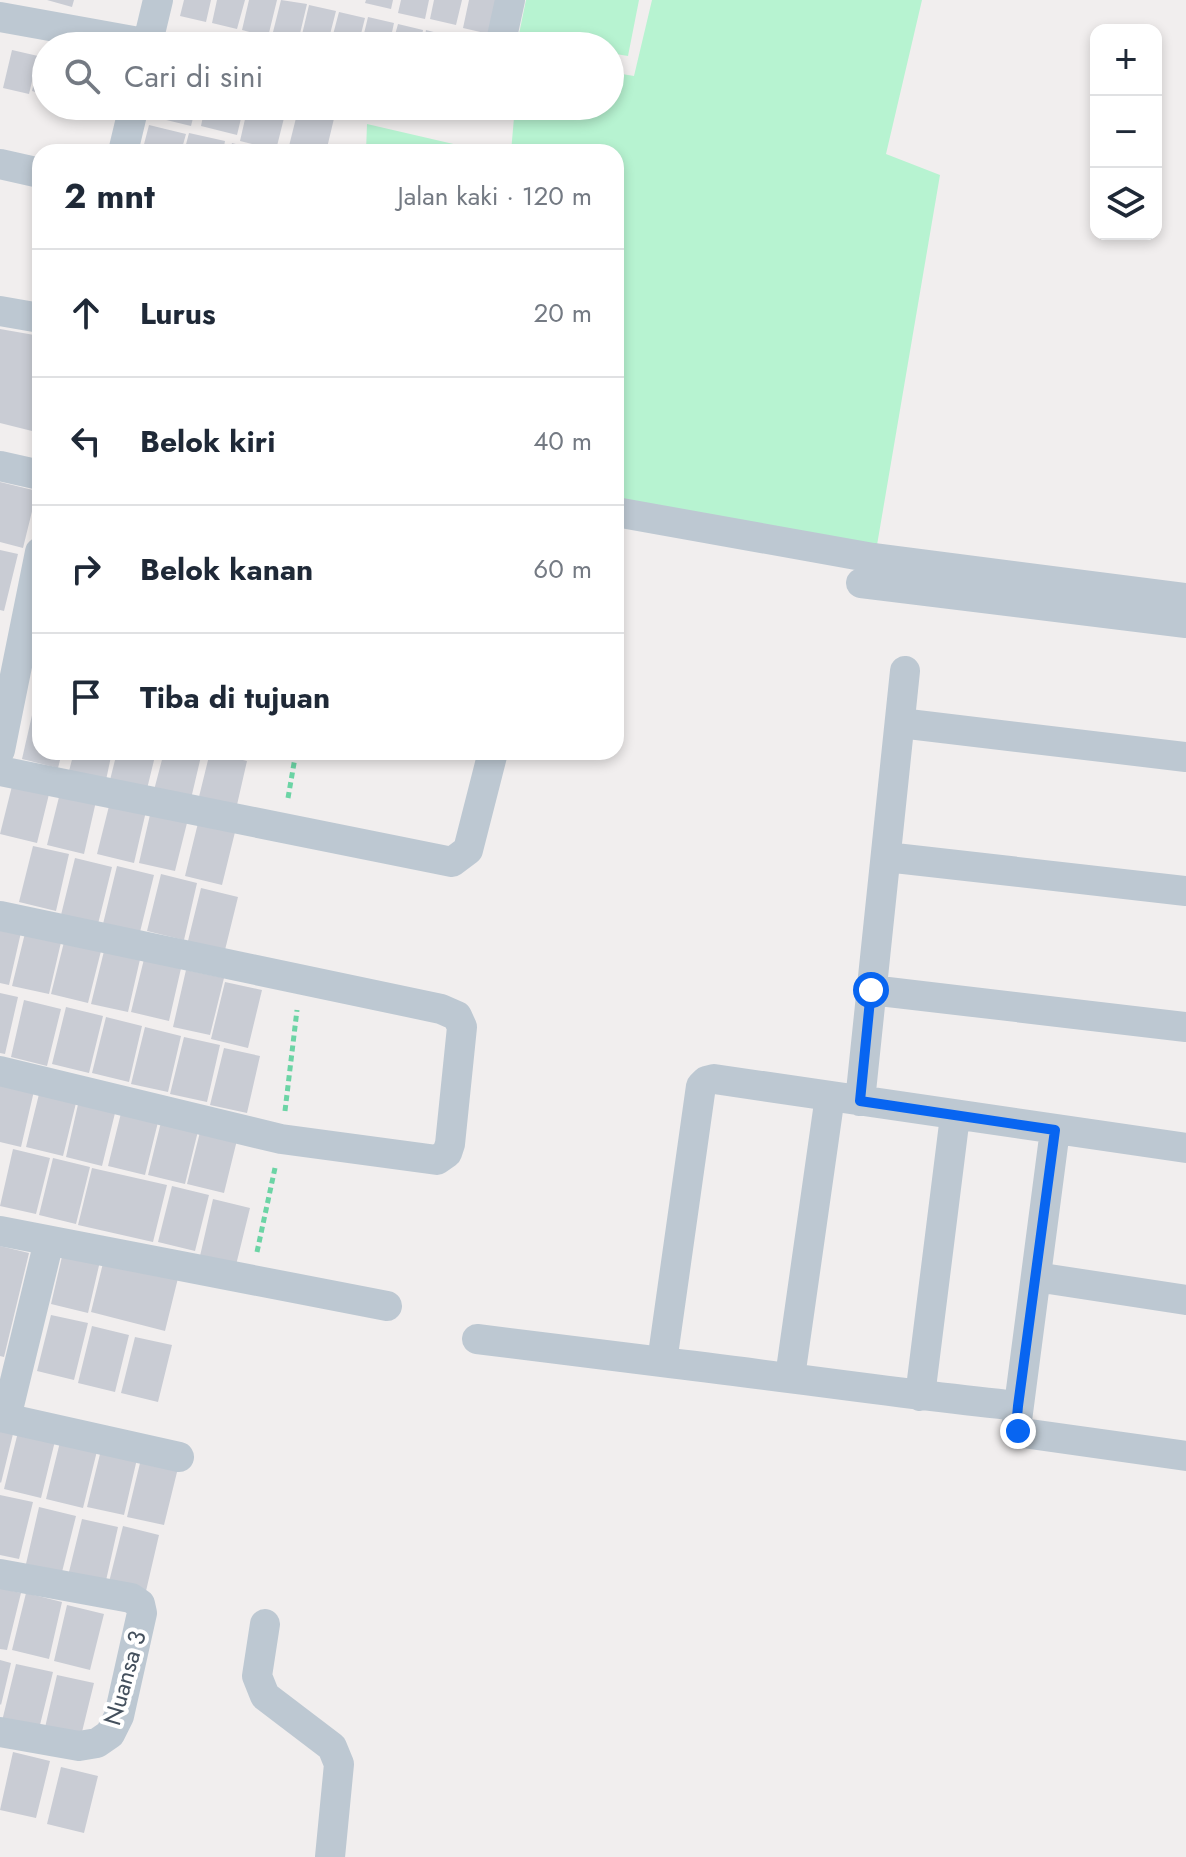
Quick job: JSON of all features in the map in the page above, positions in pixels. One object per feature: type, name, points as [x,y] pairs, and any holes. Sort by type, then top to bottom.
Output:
[{"type":"street","points":[[154,32],[158,0]]},
{"type":"street","points":[[503,32],[510,0]]},
{"type":"street","points":[[0,17],[81,32]]},
{"type":"street","points":[[125,144],[131,120]]},
{"type":"street","points":[[0,164],[32,171]]},
{"type":"street","points":[[0,311],[32,317]]},
{"type":"street","points":[[0,466],[32,473]]},
{"type":"street","points":[[624,513],[873,558],[1186,598]]},
{"type":"street","points":[[0,750],[22,620],[32,582]]},
{"type":"street","points":[[861,583],[1186,623]]},
{"type":"street","points":[[860,1101],[905,671]]},
{"type":"street","points":[[900,723],[1186,757]]},
{"type":"street","points":[[0,771],[452,862],[468,850],[491,760]]},
{"type":"street","points":[[886,857],[1186,891]]},
{"type":"street","points":[[0,916],[441,1009],[457,1016],[462,1027],[450,1144],[447,1153],[437,1160],[281,1139],[0,1071]]},
{"type":"street","points":[[871,990],[1186,1027]]},
{"type":"street","points":[[662,1362],[701,1086],[706,1081],[714,1079],[1186,1148]]},
{"type":"street","points":[[790,1377],[830,1096]]},
{"type":"street","points":[[920,1396],[955,1116]]},
{"type":"street","points":[[1055,1130],[1016,1428],[1023,1433],[1186,1456]]},
{"type":"street","points":[[0,1231],[387,1306]]},
{"type":"street","points":[[49,1241],[3,1418],[179,1457]]},
{"type":"street","points":[[1036,1277],[1186,1300]]},
{"type":"street","points":[[477,1339],[1018,1406]]},
{"type":"street","name":"Nuansa 3","points":[[0,1574],[131,1598],[140,1604],[142,1613],[119,1716],[110,1734],[97,1743],[79,1746],[0,1732]]},
{"type":"street","points":[[265,1624],[257,1676],[265,1696],[332,1747],[339,1764],[330,1857]]},
{"type":"path","points":[[282,827],[295,760]]},
{"type":"path","points":[[251,1280],[281,1139],[301,981]]},
{"type":"green space","points":[[526,0],[639,0],[628,56],[624,55],[624,32],[519,32]]},
{"type":"green space","points":[[652,0],[922,0],[886,154],[940,175],[876,551],[624,513],[624,144],[512,144],[514,120],[624,120],[624,74],[634,76]]},
{"type":"green space","points":[[367,124],[453,144],[366,144]]},
{"type":"building","points":[[47,0],[74,0],[72,7]]},
{"type":"building","points":[[184,0],[211,0],[206,22],[180,16]]},
{"type":"building","points":[[217,0],[245,0],[237,29],[212,23]]},
{"type":"building","points":[[249,0],[277,0],[269,32],[242,30]]},
{"type":"building","points":[[281,0],[307,4],[300,32],[273,32]]},
{"type":"building","points":[[366,0],[393,0],[391,9],[365,3]]},
{"type":"building","points":[[401,0],[429,0],[425,19],[398,13]]},
{"type":"building","points":[[434,0],[462,0],[456,25],[430,19]]},
{"type":"building","points":[[469,0],[497,0],[489,32],[463,28]]},
{"type":"building","points":[[309,5],[336,11],[331,32],[303,32]]},
{"type":"building","points":[[339,12],[365,18],[362,32],[334,32]]},
{"type":"building","points":[[368,17],[394,23],[392,32],[364,32]]},
{"type":"building","points":[[398,24],[423,30],[423,32],[396,32]]},
{"type":"building","points":[[12,50],[32,55],[29,94],[3,88]]},
{"type":"building","points":[[166,120],[192,120],[191,126]]},
{"type":"building","points":[[202,120],[241,120],[237,135],[201,126]]},
{"type":"building","points":[[245,120],[284,120],[278,144],[240,141]]},
{"type":"building","points":[[296,120],[334,120],[328,144],[290,144]]},
{"type":"building","points":[[149,125],[186,134],[183,144],[144,144]]},
{"type":"building","points":[[189,133],[225,141],[224,144],[186,144]]},
{"type":"building","points":[[0,329],[32,335],[32,431],[0,423]]},
{"type":"building","points":[[0,482],[32,490],[32,511],[23,548],[0,542]]},
{"type":"building","points":[[0,550],[18,554],[4,611],[0,610]]},
{"type":"building","points":[[32,715],[32,760],[60,760],[58,768],[22,759]]},
{"type":"building","points":[[72,760],[110,760],[106,780],[69,771]]},
{"type":"building","points":[[115,760],[154,760],[147,789],[110,780]]},
{"type":"building","points":[[162,760],[200,760],[190,803],[153,794]]},
{"type":"building","points":[[208,760],[247,761],[234,818],[196,809]]},
{"type":"building","points":[[14,778],[51,786],[37,843],[0,834]]},
{"type":"building","points":[[61,789],[97,797],[84,854],[47,845]]},
{"type":"building","points":[[111,798],[147,807],[134,863],[97,854]]},
{"type":"building","points":[[152,806],[189,815],[175,871],[139,863]]},
{"type":"building","points":[[199,819],[236,828],[222,885],[185,876]]},
{"type":"building","points":[[33,846],[69,854],[56,911],[19,902]]},
{"type":"building","points":[[75,858],[112,867],[98,924],[61,915]]},
{"type":"building","points":[[117,866],[154,875],[140,932],[103,924]]},
{"type":"building","points":[[161,874],[197,883],[184,940],[147,931]]},
{"type":"building","points":[[201,888],[238,897],[224,954],[187,945]]},
{"type":"building","points":[[0,923],[22,928],[9,985],[0,983]]},
{"type":"building","points":[[26,929],[62,938],[49,994],[12,986]]},
{"type":"building","points":[[65,938],[102,947],[88,1003],[51,994]]},
{"type":"building","points":[[105,947],[141,955],[128,1012],[91,1004]]},
{"type":"building","points":[[145,955],[182,964],[169,1021],[131,1012]]},
{"type":"building","points":[[186,970],[224,978],[210,1035],[173,1027]]},
{"type":"building","points":[[225,982],[262,990],[248,1048],[211,1039]]},
{"type":"building","points":[[0,993],[18,997],[5,1054],[0,1053]]},
{"type":"building","points":[[24,1000],[61,1009],[47,1066],[11,1057]]},
{"type":"building","points":[[66,1007],[103,1016],[89,1073],[52,1064]]},
{"type":"building","points":[[106,1017],[142,1026],[129,1082],[92,1073]]},
{"type":"building","points":[[145,1027],[181,1036],[168,1092],[131,1084]]},
{"type":"building","points":[[184,1037],[220,1045],[207,1102],[170,1094]]},
{"type":"building","points":[[224,1048],[260,1056],[247,1113],[210,1105]]},
{"type":"building","points":[[0,1083],[34,1091],[21,1147],[0,1142]]},
{"type":"building","points":[[40,1090],[77,1099],[63,1156],[26,1147]]},
{"type":"building","points":[[79,1100],[116,1109],[102,1166],[66,1157]]},
{"type":"building","points":[[122,1109],[159,1118],[145,1175],[108,1166]]},
{"type":"building","points":[[162,1118],[199,1127],[185,1184],[148,1175]]},
{"type":"building","points":[[201,1128],[238,1136],[224,1193],[187,1184]]},
{"type":"building","points":[[13,1149],[50,1158],[36,1214],[0,1206]]},
{"type":"building","points":[[53,1158],[90,1167],[76,1224],[39,1215]]},
{"type":"building","points":[[92,1168],[167,1185],[153,1242],[78,1225]]},
{"type":"building","points":[[172,1186],[209,1195],[195,1251],[158,1242]]},
{"type":"building","points":[[213,1199],[250,1208],[236,1265],[200,1256]]},
{"type":"building","points":[[0,1246],[29,1253],[4,1357],[0,1356]]},
{"type":"building","points":[[64,1248],[101,1257],[88,1313],[51,1304]]},
{"type":"building","points":[[105,1255],[179,1274],[165,1331],[91,1312]]},
{"type":"building","points":[[51,1315],[88,1323],[74,1380],[37,1371]]},
{"type":"building","points":[[92,1326],[129,1335],[115,1392],[78,1383]]},
{"type":"building","points":[[135,1337],[172,1345],[158,1402],[121,1393]]},
{"type":"building","points":[[0,1431],[13,1434],[1,1483],[0,1482]]},
{"type":"building","points":[[18,1432],[55,1441],[41,1498],[4,1489]]},
{"type":"building","points":[[60,1442],[97,1451],[83,1508],[46,1499]]},
{"type":"building","points":[[101,1450],[137,1459],[124,1515],[87,1507]]},
{"type":"building","points":[[141,1459],[178,1468],[164,1525],[127,1517]]},
{"type":"building","points":[[0,1495],[33,1502],[19,1559],[0,1555]]},
{"type":"building","points":[[39,1507],[76,1516],[62,1572],[26,1564]]},
{"type":"building","points":[[82,1519],[118,1527],[105,1585],[68,1576]]},
{"type":"building","points":[[123,1526],[159,1535],[146,1591],[109,1582]]},
{"type":"building","points":[[0,1588],[21,1593],[7,1650],[0,1649]]},
{"type":"building","points":[[26,1593],[62,1602],[49,1659],[12,1650]]},
{"type":"building","points":[[67,1605],[104,1614],[90,1670],[54,1661]]},
{"type":"building","points":[[0,1660],[11,1663],[1,1705],[0,1704]]},
{"type":"building","points":[[16,1664],[53,1672],[39,1729],[2,1721]]},
{"type":"building","points":[[57,1675],[94,1683],[80,1740],[44,1732]]},
{"type":"building","points":[[13,1752],[50,1761],[36,1818],[0,1810]]},
{"type":"building","points":[[61,1767],[98,1776],[84,1833],[47,1824]]},
{"type":"route","points":[[871,990],[860,1101],[1055,1130],[1018,1406],[1018,1431]]}]
